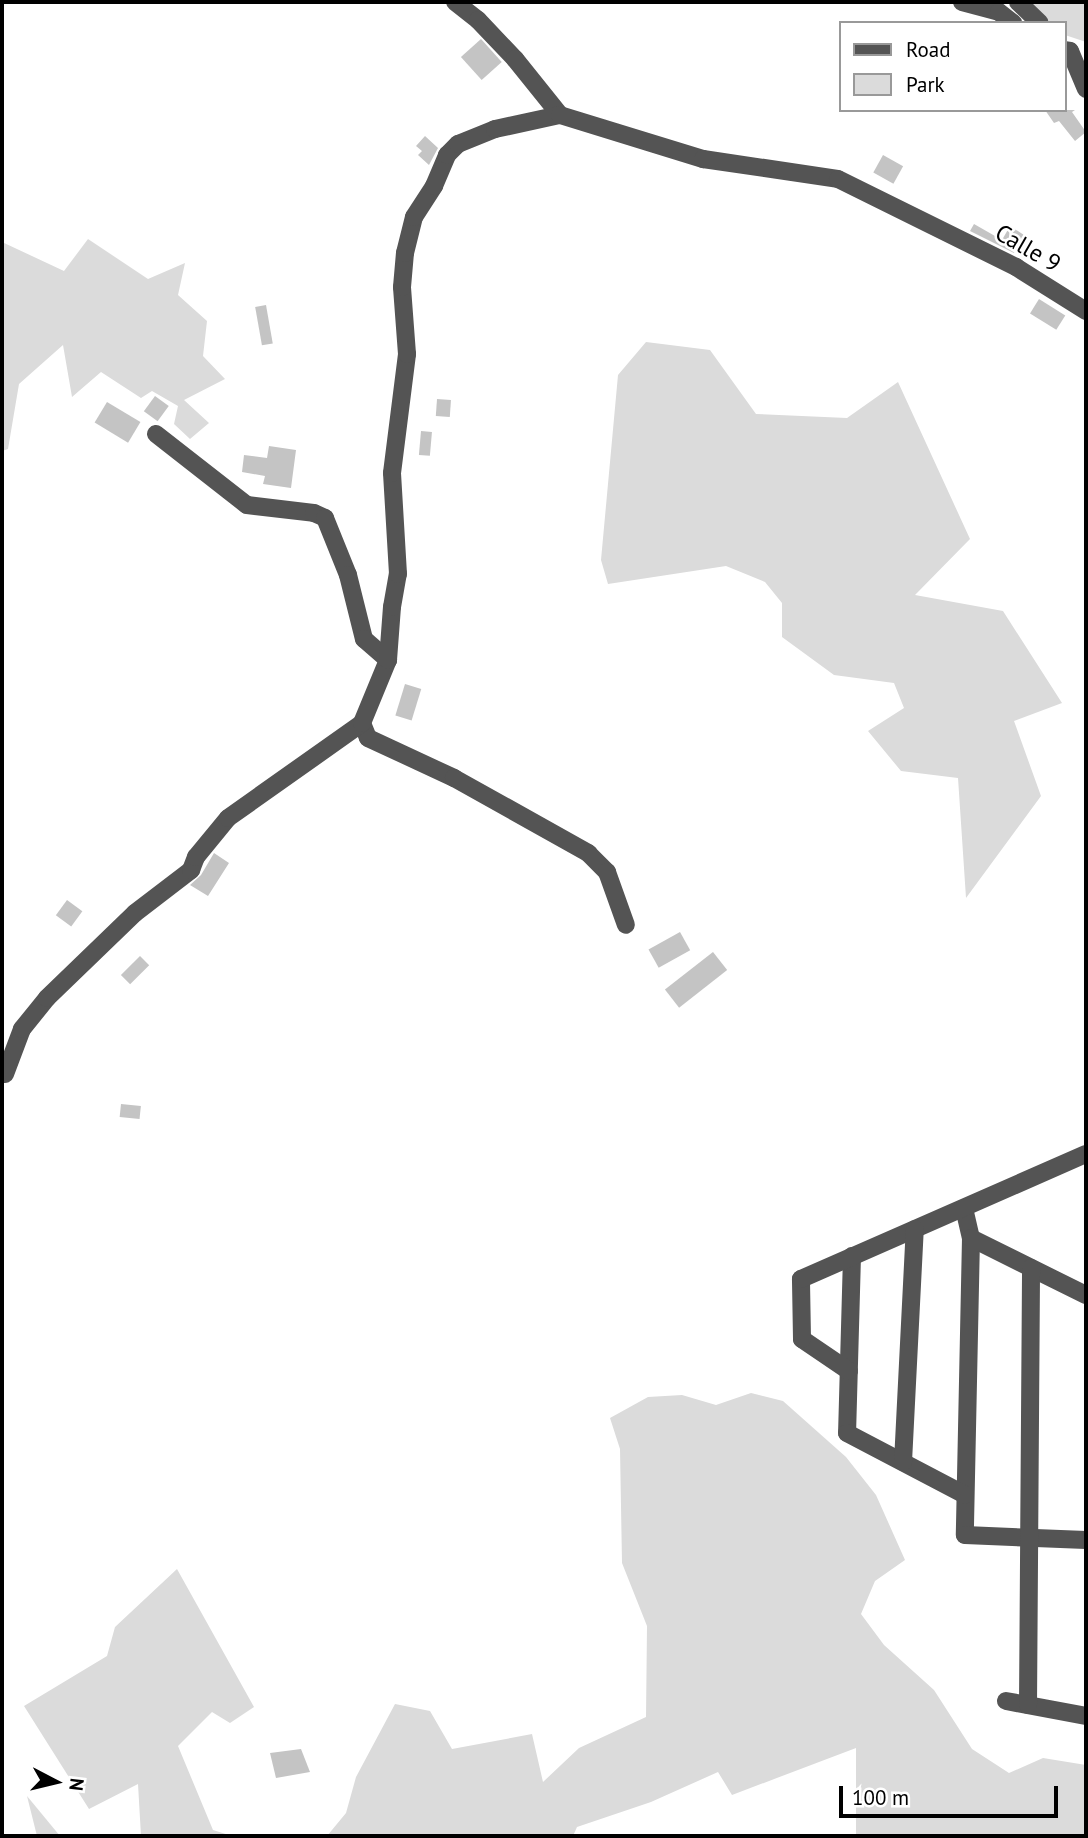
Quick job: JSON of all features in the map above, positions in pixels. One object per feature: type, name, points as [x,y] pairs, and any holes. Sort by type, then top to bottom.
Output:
[{"type":"street","points":[[5,1074],[22,1029],[47,998],[135,913],[191,870],[196,857],[228,818],[362,723],[388,660],[390,617],[398,573],[392,473],[407,354],[402,287],[414,218],[434,186],[447,155],[458,144],[495,129],[560,115],[515,59],[455,2]]},
{"type":"street","points":[[962,2],[999,12],[1010,21]]},
{"type":"street","points":[[1018,2],[1038,21]]},
{"type":"street","points":[[1072,50],[1086,89]]},
{"type":"street","name":"Calle 9","points":[[560,115],[703,159],[838,179],[1016,267],[1086,312]]},
{"type":"street","points":[[156,433],[233,497],[247,505],[314,513],[325,518],[348,575],[361,631],[365,639],[388,660]]},
{"type":"street","points":[[362,723],[368,738],[454,778],[587,853],[607,872],[626,925]]},
{"type":"street","points":[[849,1371],[802,1339],[801,1279],[1086,1154]]},
{"type":"street","points":[[964,1208],[971,1238],[965,1535],[1086,1540]]},
{"type":"street","points":[[903,1462],[915,1229]]},
{"type":"street","points":[[971,1238],[1086,1295]]},
{"type":"street","points":[[852,1256],[847,1433],[965,1495]]},
{"type":"street","points":[[1028,1705],[1031,1268]]},
{"type":"street","points":[[1006,1701],[1086,1716]]},
{"type":"green space","points":[[1026,2],[1086,2],[1086,42],[1067,36],[1067,21],[1046,21]]},
{"type":"green space","points":[[88,239],[148,279],[185,263],[178,295],[207,321],[203,356],[225,379],[184,400],[209,423],[190,439],[174,424],[178,406],[152,391],[141,398],[101,372],[72,397],[63,345],[19,384],[8,449],[2,451],[2,242],[64,271]]},
{"type":"green space","points":[[646,342],[710,350],[756,414],[847,418],[898,382],[970,539],[915,595],[1003,611],[1062,703],[1014,721],[1041,796],[966,898],[958,778],[901,771],[868,731],[904,708],[894,683],[834,675],[782,637],[782,603],[765,582],[726,566],[608,584],[601,560],[618,375]]},
{"type":"green space","points":[[751,1393],[783,1401],[846,1457],[876,1495],[905,1560],[875,1581],[861,1614],[884,1645],[934,1690],[972,1749],[1009,1773],[1043,1758],[1086,1765],[1086,1836],[856,1836],[856,1748],[732,1795],[718,1772],[651,1802],[577,1827],[573,1836],[327,1836],[346,1813],[356,1777],[395,1704],[430,1711],[452,1749],[532,1734],[543,1782],[579,1748],[646,1717],[647,1626],[622,1563],[620,1449],[610,1418],[648,1397],[682,1395],[716,1405]]},
{"type":"green space","points":[[177,1569],[254,1707],[230,1723],[212,1712],[178,1746],[213,1830],[232,1836],[141,1836],[138,1784],[89,1809],[24,1706],[107,1656],[115,1627]]},
{"type":"green space","points":[[27,1796],[60,1836],[37,1836]]},
{"type":"building","points":[[481,39],[502,62],[482,80],[461,57]]},
{"type":"building","points":[[1075,110],[1072,112],[1086,132],[1075,141],[1059,121],[1054,123],[1046,112]]},
{"type":"building","points":[[425,136],[438,148],[429,165],[418,155],[422,151],[416,146]]},
{"type":"building","points":[[883,155],[903,166],[893,184],[873,172]]},
{"type":"building","points":[[974,224],[1002,240],[1010,226],[1024,235],[1014,253],[970,231]]},
{"type":"building","points":[[1039,299],[1065,315],[1056,330],[1030,313]]},
{"type":"building","points":[[266,305],[273,343],[262,345],[255,307]]},
{"type":"building","points":[[155,396],[169,406],[158,421],[144,411]]},
{"type":"building","points":[[437,399],[451,400],[450,417],[436,416]]},
{"type":"building","points":[[107,402],[140,422],[128,443],[95,423]]},
{"type":"building","points":[[421,431],[432,432],[430,456],[419,455]]},
{"type":"building","points":[[269,446],[296,450],[291,488],[263,484],[265,476],[242,472],[244,455],[267,458]]},
{"type":"building","points":[[405,684],[421,689],[412,721],[395,716]]},
{"type":"building","points":[[214,853],[229,863],[208,896],[190,885],[201,875]]},
{"type":"building","points":[[67,900],[82,911],[71,927],[56,915]]},
{"type":"building","points":[[680,932],[690,950],[659,968],[649,949]]},
{"type":"building","points":[[713,952],[727,970],[679,1008],[665,990]]},
{"type":"building","points":[[140,956],[149,965],[130,984],[121,975]]},
{"type":"building","points":[[121,1104],[141,1106],[140,1119],[120,1117]]},
{"type":"building","points":[[301,1749],[310,1772],[276,1778],[270,1753]]}]
